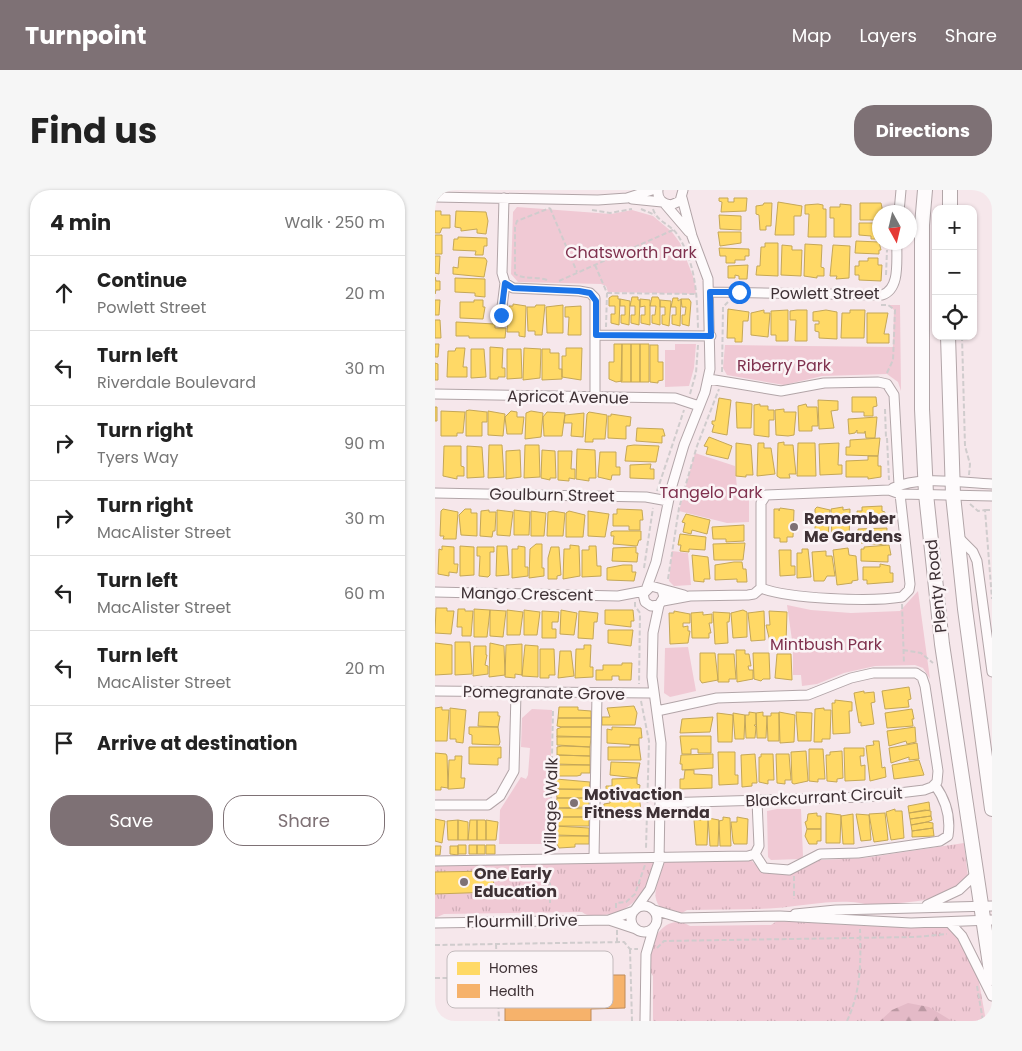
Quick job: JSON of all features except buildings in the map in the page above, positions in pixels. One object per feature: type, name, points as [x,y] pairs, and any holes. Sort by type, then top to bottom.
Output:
[{"type":"highway","name":"Plenty Road","points":[[925,190],[922,244],[922,408],[926,488],[942,644],[975,875],[986,906],[992,978]]},
{"type":"highway","name":"Plenty Road","points":[[948,340],[953,495],[965,609],[988,739],[992,809]]},
{"type":"street","points":[[627,198],[652,190]]},
{"type":"street","points":[[658,190],[658,196],[663,203],[692,236]]},
{"type":"street","points":[[435,197],[504,198],[531,194],[598,200],[627,198],[675,204],[683,195],[691,190]]},
{"type":"street","points":[[900,205],[901,190]]},
{"type":"street","points":[[653,633],[646,604],[646,589],[656,562],[668,501],[684,446],[709,379],[711,336],[710,292],[704,265],[692,236],[683,195]]},
{"type":"street","points":[[501,315],[505,283],[502,274],[504,198]]},
{"type":"street","name":"Powlett Street","points":[[710,292],[885,294],[894,285],[896,250]]},
{"type":"street","points":[[505,283],[513,288],[590,293],[596,301],[595,397]]},
{"type":"street","points":[[596,335],[711,336]]},
{"type":"street","points":[[709,379],[785,391],[824,383],[884,383],[891,386],[894,395],[899,490],[910,584],[909,590],[902,597],[849,599],[779,593],[761,588]]},
{"type":"street","name":"Apricot Avenue","points":[[435,394],[675,398],[699,406]]},
{"type":"street","points":[[761,588],[760,512],[761,503],[766,495],[926,488],[953,481],[992,484]]},
{"type":"street","points":[[926,488],[953,495],[992,496]]},
{"type":"street","name":"Goulburn Street","points":[[435,493],[646,497],[668,501]]},
{"type":"street","points":[[958,537],[973,552],[977,561],[990,642],[992,672]]},
{"type":"street","points":[[646,950],[631,920],[634,910],[650,889],[659,856],[661,744],[657,711],[652,693],[653,633],[661,603],[661,589],[656,562]]},
{"type":"street","name":"Mango Crescent","points":[[618,596],[654,586],[690,596]]},
{"type":"street","points":[[690,596],[748,595],[754,594],[761,588]]},
{"type":"street","name":"Mango Crescent","points":[[435,592],[618,596],[646,604],[661,603],[690,596]]},
{"type":"street","points":[[657,711],[717,698],[808,695],[861,675],[904,672],[916,673],[924,680],[937,764],[938,779],[935,785],[945,804],[949,830],[945,838],[919,845],[858,853],[820,854],[789,870],[764,868],[755,854]]},
{"type":"street","name":"Pomegranate Grove","points":[[435,692],[652,693]]},
{"type":"street","points":[[435,805],[488,805],[500,796],[514,771],[516,693]]},
{"type":"street","points":[[594,858],[597,694]]},
{"type":"street","name":"Blackcurrant Circuit","points":[[660,803],[878,796],[924,790],[935,785]]},
{"type":"street","points":[[755,854],[759,846],[757,801]]},
{"type":"street","points":[[435,861],[755,854]]},
{"type":"street","points":[[917,908],[940,900],[959,890],[975,875]]},
{"type":"street","points":[[645,1021],[646,950],[657,920],[650,889]]},
{"type":"street","points":[[634,910],[644,906],[681,918],[780,916],[837,910],[986,906]]},
{"type":"street","name":"Flourmill Drive","points":[[609,920],[634,910]]},
{"type":"street","points":[[780,916],[859,922],[987,920]]},
{"type":"street","points":[[636,929],[646,932],[681,918]]},
{"type":"street","name":"Flourmill Drive","points":[[435,923],[609,920],[636,929]]},
{"type":"street","points":[[949,922],[962,936],[992,996]]},
{"type":"path","points":[[577,272],[551,208],[515,224],[514,270],[520,277],[539,277],[553,282],[577,272],[673,230]]},
{"type":"path","points":[[586,209],[610,213],[636,208],[655,215]]},
{"type":"path","points":[[885,305],[887,250]]},
{"type":"path","points":[[607,293],[697,294]]},
{"type":"path","points":[[963,340],[965,446],[970,464],[968,483]]},
{"type":"path","points":[[889,490],[886,438],[896,438]]},
{"type":"path","points":[[968,495],[968,502],[973,509],[992,510]]},
{"type":"path","points":[[985,510],[992,599]]},
{"type":"path","points":[[902,597],[904,672]]},
{"type":"path","name":"Village Walk","points":[[550,904],[549,859],[553,709]]},
{"type":"path","points":[[794,868],[794,899]]},
{"type":"path","points":[[847,1021],[859,986],[859,922]]},
{"type":"path","points":[[630,949],[646,950],[657,948],[664,941],[860,938],[923,936],[942,933],[952,936],[955,940],[962,936]]},
{"type":"path","points":[[435,945],[624,942],[630,949],[632,1021]]},
{"type":"path","points":[[496,944],[496,951]]},
{"type":"path","points":[[977,985],[983,1021]]},
{"type":"path","points":[[499,1008],[499,1021]]},
{"type":"green space","name":"Chatsworth Park","points":[[517,207],[611,214],[632,210],[653,216],[672,232],[680,243],[694,279],[696,294],[608,292],[606,286],[601,284],[518,282],[511,274],[513,212]]},
{"type":"green space","name":"Riberry Park","points":[[889,305],[900,305],[901,391],[898,382],[887,374],[822,376],[784,385],[727,375],[723,368],[725,345],[893,347],[894,310]]},
{"type":"green space","points":[[675,344],[696,344],[694,368],[689,386],[665,387],[665,350],[675,350]]},
{"type":"green space","name":"Tangelo Park","points":[[695,453],[735,466],[738,499],[749,499],[749,522],[727,523],[679,511]]},
{"type":"green space","points":[[672,551],[688,553],[691,585],[674,586],[669,581]]},
{"type":"green space","name":"Mintbush Park","points":[[918,591],[930,679],[923,668],[915,665],[875,666],[844,673],[817,684],[802,686],[801,675],[793,675],[793,647],[787,605],[811,610],[851,613],[900,611]]},
{"type":"green space","points":[[688,647],[696,691],[670,697],[664,693],[665,648]]},
{"type":"green space","points":[[532,709],[552,710],[549,844],[499,844],[500,810],[521,777],[526,779],[528,775],[530,748],[521,747],[522,718]]},
{"type":"green space","points":[[801,809],[803,856],[801,859],[771,860],[768,857],[767,811]]},
{"type":"green space","points":[[964,843],[968,877],[948,893],[923,900],[871,906],[850,902],[825,902],[765,909],[687,910],[682,913],[660,907],[656,897],[657,885],[664,862],[751,860],[759,868],[793,872],[820,860],[864,858]]},
{"type":"green space","points":[[644,860],[654,863],[642,892],[629,906],[611,914],[587,915],[582,912],[444,914],[435,918],[435,866]]},
{"type":"green space","points":[[777,921],[893,927],[947,927],[957,934],[978,976],[986,1021],[653,1021],[653,976],[649,968],[649,958],[655,937],[662,929],[670,924],[680,922],[690,926],[771,925]]},
{"type":"green space","points":[[908,1003],[929,1007],[952,1021],[880,1021],[892,1010]]},
{"type":"place","name":"Remember Me Gardens","points":[[794,527]]},
{"type":"place","name":"Motivaction Fitness Mernda","points":[[574,803]]},
{"type":"place","name":"One Early Education","points":[[464,882]]},
{"type":"route","points":[[501,315],[502,290],[505,283],[513,288],[590,293],[596,301],[596,335],[711,336],[710,292],[739,292]]}]
